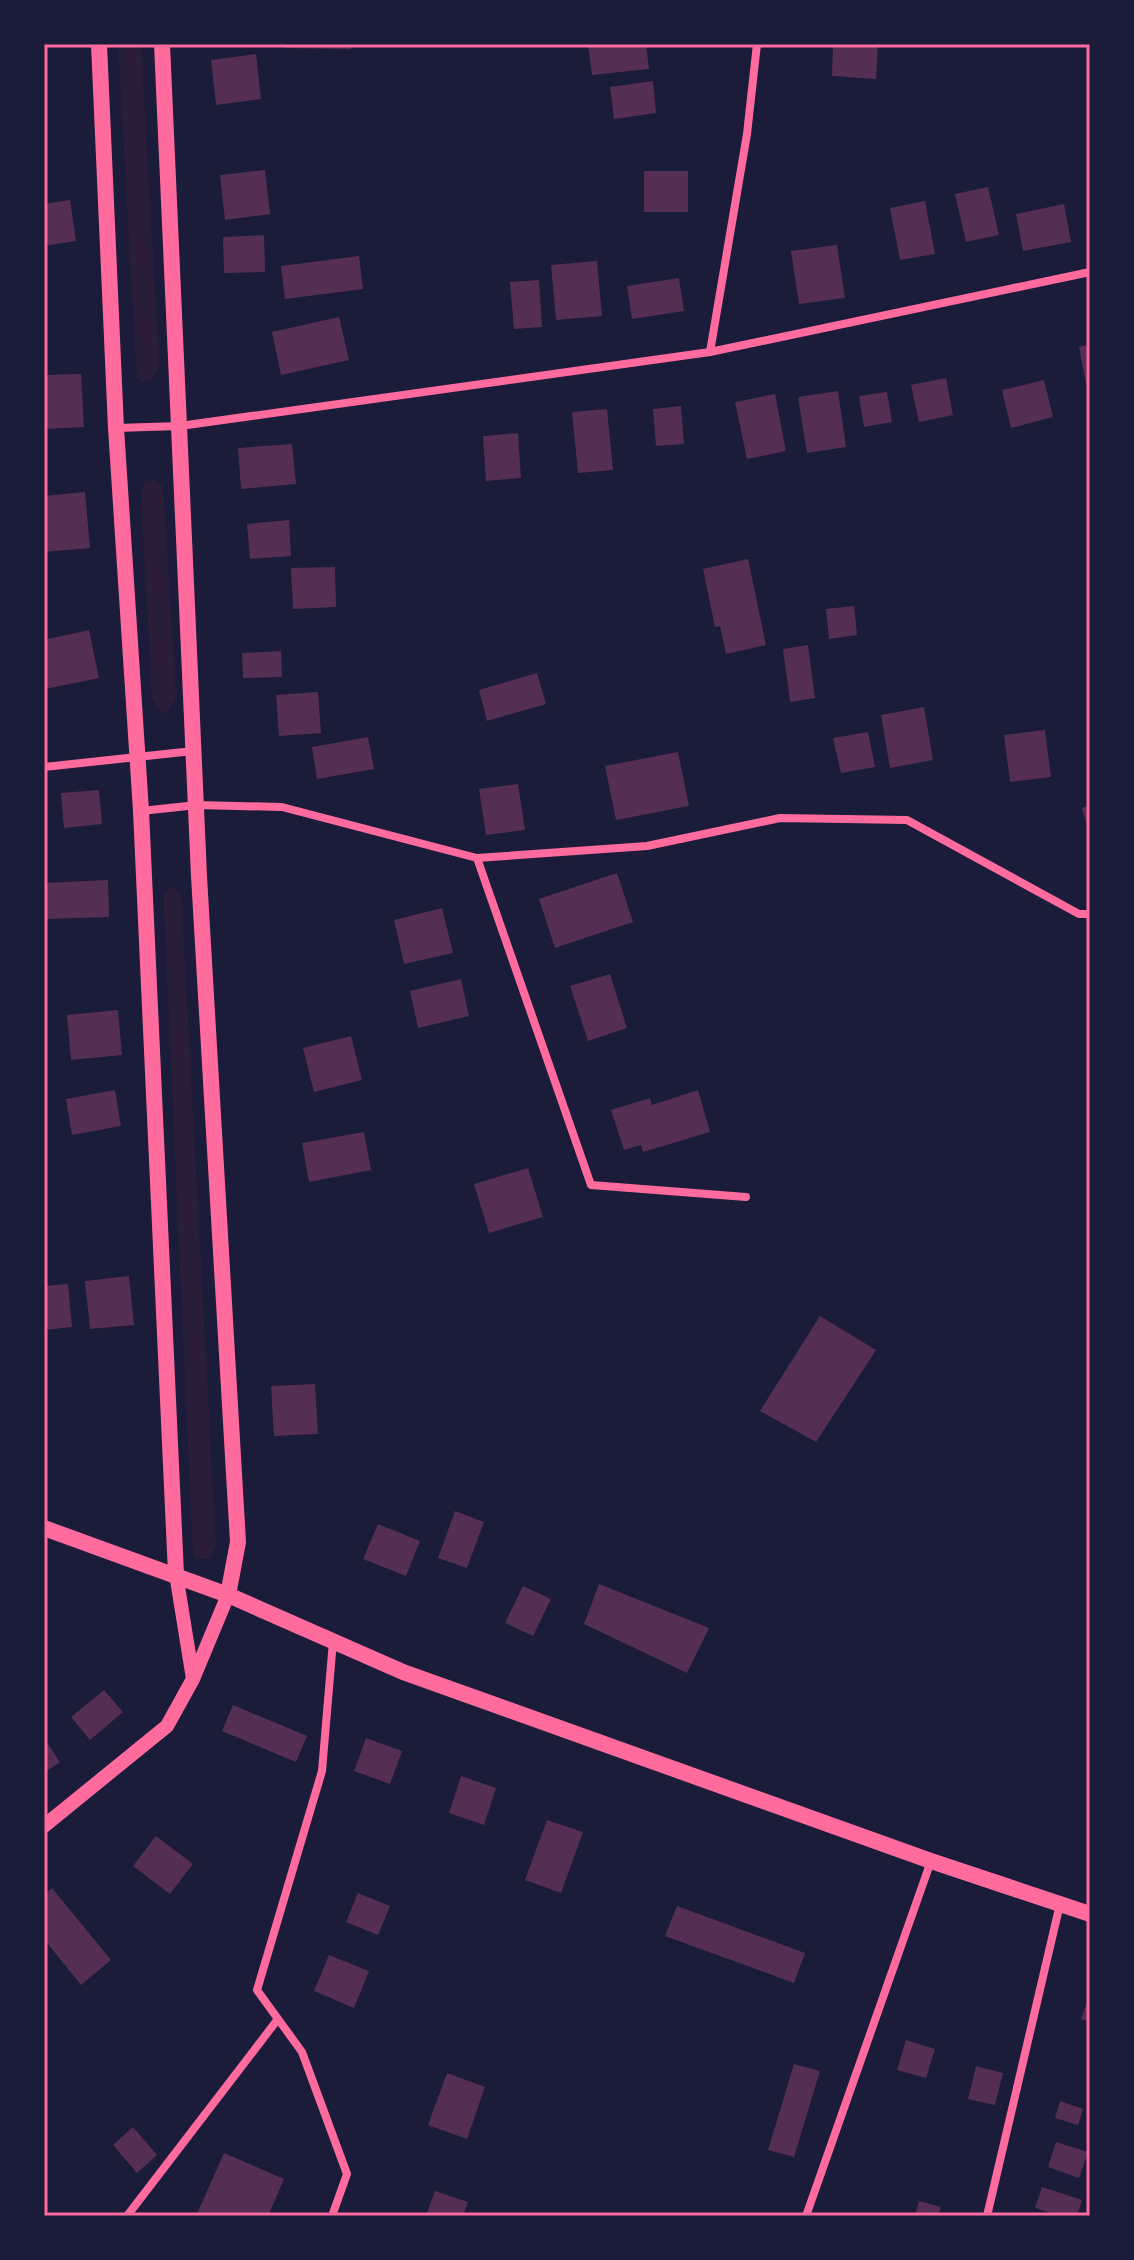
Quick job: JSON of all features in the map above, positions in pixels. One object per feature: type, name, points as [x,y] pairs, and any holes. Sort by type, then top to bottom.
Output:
[{"type":"main road","points":[[99,44],[116,428],[141,811],[176,1574]]},
{"type":"main road","points":[[162,44],[193,751],[238,1542],[228,1595]]},
{"type":"main road","points":[[44,1528],[176,1574],[403,1672],[931,1861],[1090,1914]]},
{"type":"street","points":[[710,352],[747,134],[757,44]]},
{"type":"street","points":[[116,428],[180,426],[710,352],[1090,272]]},
{"type":"street","points":[[44,767],[193,751]]},
{"type":"street","points":[[141,811],[197,805],[282,807],[477,858],[647,846],[780,818],[907,820],[1079,914],[1090,914]]},
{"type":"street","points":[[477,858],[591,1185],[746,1197]]},
{"type":"street","points":[[176,1574],[193,1679]]},
{"type":"street","points":[[44,1826],[167,1726],[193,1679],[228,1595]]},
{"type":"street","points":[[332,2216],[347,2174],[302,2052],[257,1990],[322,1771],[333,1641]]},
{"type":"street","points":[[806,2216],[931,1861]]},
{"type":"street","points":[[987,2216],[1060,1904]]},
{"type":"street","points":[[127,2216],[278,2019]]},
{"type":"shaded area","points":[[118,44],[141,44],[159,361],[158,371],[151,380],[142,382],[137,377],[136,365]]},
{"type":"shaded area","points":[[154,480],[162,485],[164,497],[176,696],[167,714],[159,711],[152,699],[141,493],[145,481]]},
{"type":"shaded area","points":[[173,886],[181,893],[182,906],[216,1545],[210,1559],[195,1559],[192,1538],[164,910],[164,893]]},
{"type":"building","points":[[286,44],[351,44],[351,49],[286,48]]},
{"type":"building","points":[[588,44],[646,44],[649,69],[592,75]]},
{"type":"building","points":[[833,44],[878,44],[876,79],[832,76]]},
{"type":"building","points":[[256,54],[261,99],[216,105],[211,60]]},
{"type":"building","points":[[653,81],[656,113],[614,119],[610,87]]},
{"type":"building","points":[[265,170],[270,214],[225,220],[220,175]]},
{"type":"building","points":[[644,171],[688,171],[688,212],[644,212]]},
{"type":"building","points":[[988,187],[999,235],[966,242],[955,194]]},
{"type":"building","points":[[70,200],[76,241],[44,246],[44,204]]},
{"type":"building","points":[[925,201],[935,254],[900,260],[890,208]]},
{"type":"building","points":[[1064,204],[1071,242],[1023,251],[1016,214]]},
{"type":"building","points":[[264,235],[265,272],[224,273],[223,237]]},
{"type":"building","points":[[837,245],[845,298],[799,304],[791,251]]},
{"type":"building","points":[[359,256],[363,289],[285,299],[281,266]]},
{"type":"building","points":[[597,261],[602,316],[556,320],[551,265]]},
{"type":"building","points":[[679,278],[684,311],[632,319],[627,286]]},
{"type":"building","points":[[539,280],[542,327],[514,329],[510,282]]},
{"type":"building","points":[[339,317],[349,360],[281,375],[272,332]]},
{"type":"building","points":[[1090,344],[1090,388],[1087,389],[1079,347]]},
{"type":"building","points":[[81,374],[84,427],[44,429],[44,375]]},
{"type":"building","points":[[946,378],[953,415],[919,422],[911,385]]},
{"type":"building","points":[[1044,380],[1053,417],[1011,428],[1002,390]]},
{"type":"building","points":[[838,391],[846,447],[807,453],[798,397]]},
{"type":"building","points":[[887,392],[892,422],[864,427],[859,396]]},
{"type":"building","points":[[775,394],[786,451],[747,459],[735,402]]},
{"type":"building","points":[[681,406],[684,444],[656,446],[653,409]]},
{"type":"building","points":[[607,409],[613,470],[578,473],[572,412]]},
{"type":"building","points":[[518,433],[521,478],[486,481],[483,436]]},
{"type":"building","points":[[292,444],[296,484],[241,489],[238,448]]},
{"type":"building","points":[[85,492],[90,548],[44,552],[44,496]]},
{"type":"building","points":[[289,520],[291,556],[250,559],[247,524]]},
{"type":"building","points":[[748,559],[766,645],[726,654],[720,626],[715,627],[703,569]]},
{"type":"building","points":[[335,567],[336,607],[293,609],[291,568]]},
{"type":"building","points":[[854,606],[857,635],[829,639],[826,609]]},
{"type":"building","points":[[89,630],[99,678],[45,689],[44,640]]},
{"type":"building","points":[[808,645],[815,698],[790,702],[783,649]]},
{"type":"building","points":[[281,651],[282,677],[243,678],[242,653]]},
{"type":"building","points":[[537,673],[546,704],[487,721],[479,690]]},
{"type":"building","points":[[318,692],[321,733],[279,736],[276,695]]},
{"type":"building","points":[[924,707],[933,760],[890,768],[881,715]]},
{"type":"building","points":[[1045,730],[1051,777],[1010,782],[1004,735]]},
{"type":"building","points":[[868,732],[875,767],[841,773],[833,738]]},
{"type":"building","points":[[368,737],[374,769],[317,779],[312,747]]},
{"type":"building","points":[[678,752],[689,806],[616,820],[605,766]]},
{"type":"building","points":[[518,784],[525,830],[486,835],[479,789]]},
{"type":"building","points":[[99,790],[102,824],[64,828],[61,793]]},
{"type":"building","points":[[1090,805],[1090,832],[1089,833],[1082,808]]},
{"type":"building","points":[[617,873],[633,922],[555,948],[539,899]]},
{"type":"building","points":[[108,880],[109,917],[44,919],[44,883]]},
{"type":"building","points":[[442,908],[453,953],[404,964],[394,920]]},
{"type":"building","points":[[610,974],[627,1028],[588,1041],[570,986]]},
{"type":"building","points":[[461,979],[469,1016],[418,1028],[410,991]]},
{"type":"building","points":[[118,1010],[122,1055],[71,1060],[67,1015]]},
{"type":"building","points":[[351,1036],[362,1080],[314,1092],[303,1048]]},
{"type":"building","points":[[115,1090],[121,1126],[72,1135],[66,1099]]},
{"type":"building","points":[[698,1090],[710,1132],[643,1152],[641,1145],[624,1150],[611,1110],[650,1098],[652,1105]]},
{"type":"building","points":[[364,1132],[371,1170],[309,1182],[302,1143]]},
{"type":"building","points":[[528,1168],[543,1217],[489,1233],[474,1184]]},
{"type":"building","points":[[129,1276],[134,1325],[90,1329],[85,1281]]},
{"type":"building","points":[[68,1284],[72,1327],[44,1330],[44,1286]]},
{"type":"building","points":[[820,1316],[876,1350],[816,1442],[760,1411]]},
{"type":"building","points":[[315,1384],[318,1434],[274,1436],[271,1386]]},
{"type":"building","points":[[455,1511],[484,1522],[467,1568],[438,1558]]},
{"type":"building","points":[[378,1524],[420,1541],[406,1576],[363,1559]]},
{"type":"building","points":[[599,1584],[709,1628],[687,1673],[584,1624]]},
{"type":"building","points":[[523,1586],[551,1599],[533,1636],[505,1623]]},
{"type":"building","points":[[104,1690],[123,1712],[90,1740],[71,1717]]},
{"type":"building","points":[[233,1705],[307,1736],[296,1762],[222,1731]]},
{"type":"building","points":[[44,1738],[60,1762],[44,1773]]},
{"type":"building","points":[[366,1738],[402,1751],[390,1784],[354,1771]]},
{"type":"building","points":[[461,1776],[496,1788],[484,1825],[449,1813]]},
{"type":"building","points":[[547,1820],[583,1832],[561,1893],[525,1880]]},
{"type":"building","points":[[156,1836],[193,1864],[170,1894],[133,1866]]},
{"type":"building","points":[[52,1888],[111,1960],[81,1985],[44,1939],[44,1895]]},
{"type":"building","points":[[358,1893],[390,1906],[378,1935],[346,1922]]},
{"type":"building","points":[[677,1906],[805,1953],[794,1983],[665,1936]]},
{"type":"building","points":[[329,1955],[369,1971],[354,2008],[314,1991]]},
{"type":"building","points":[[1090,1994],[1090,2022],[1081,2019]]},
{"type":"building","points":[[906,2040],[935,2049],[926,2078],[897,2070]]},
{"type":"building","points":[[794,2064],[820,2071],[794,2157],[768,2150]]},
{"type":"building","points":[[976,2066],[1003,2073],[995,2105],[968,2099]]},
{"type":"building","points":[[447,2073],[485,2087],[467,2139],[428,2125]]},
{"type":"building","points":[[1060,2101],[1083,2109],[1078,2125],[1055,2118]]},
{"type":"building","points":[[133,2127],[157,2155],[137,2173],[113,2145]]},
{"type":"building","points":[[1056,2142],[1088,2152],[1079,2178],[1048,2167]]},
{"type":"building","points":[[224,2153],[284,2179],[268,2216],[196,2216]]},
{"type":"building","points":[[1042,2187],[1082,2200],[1077,2216],[1060,2216],[1035,2208]]},
{"type":"building","points":[[435,2191],[468,2202],[463,2216],[426,2216]]},
{"type":"building","points":[[919,2201],[941,2207],[938,2216],[915,2216]]}]
